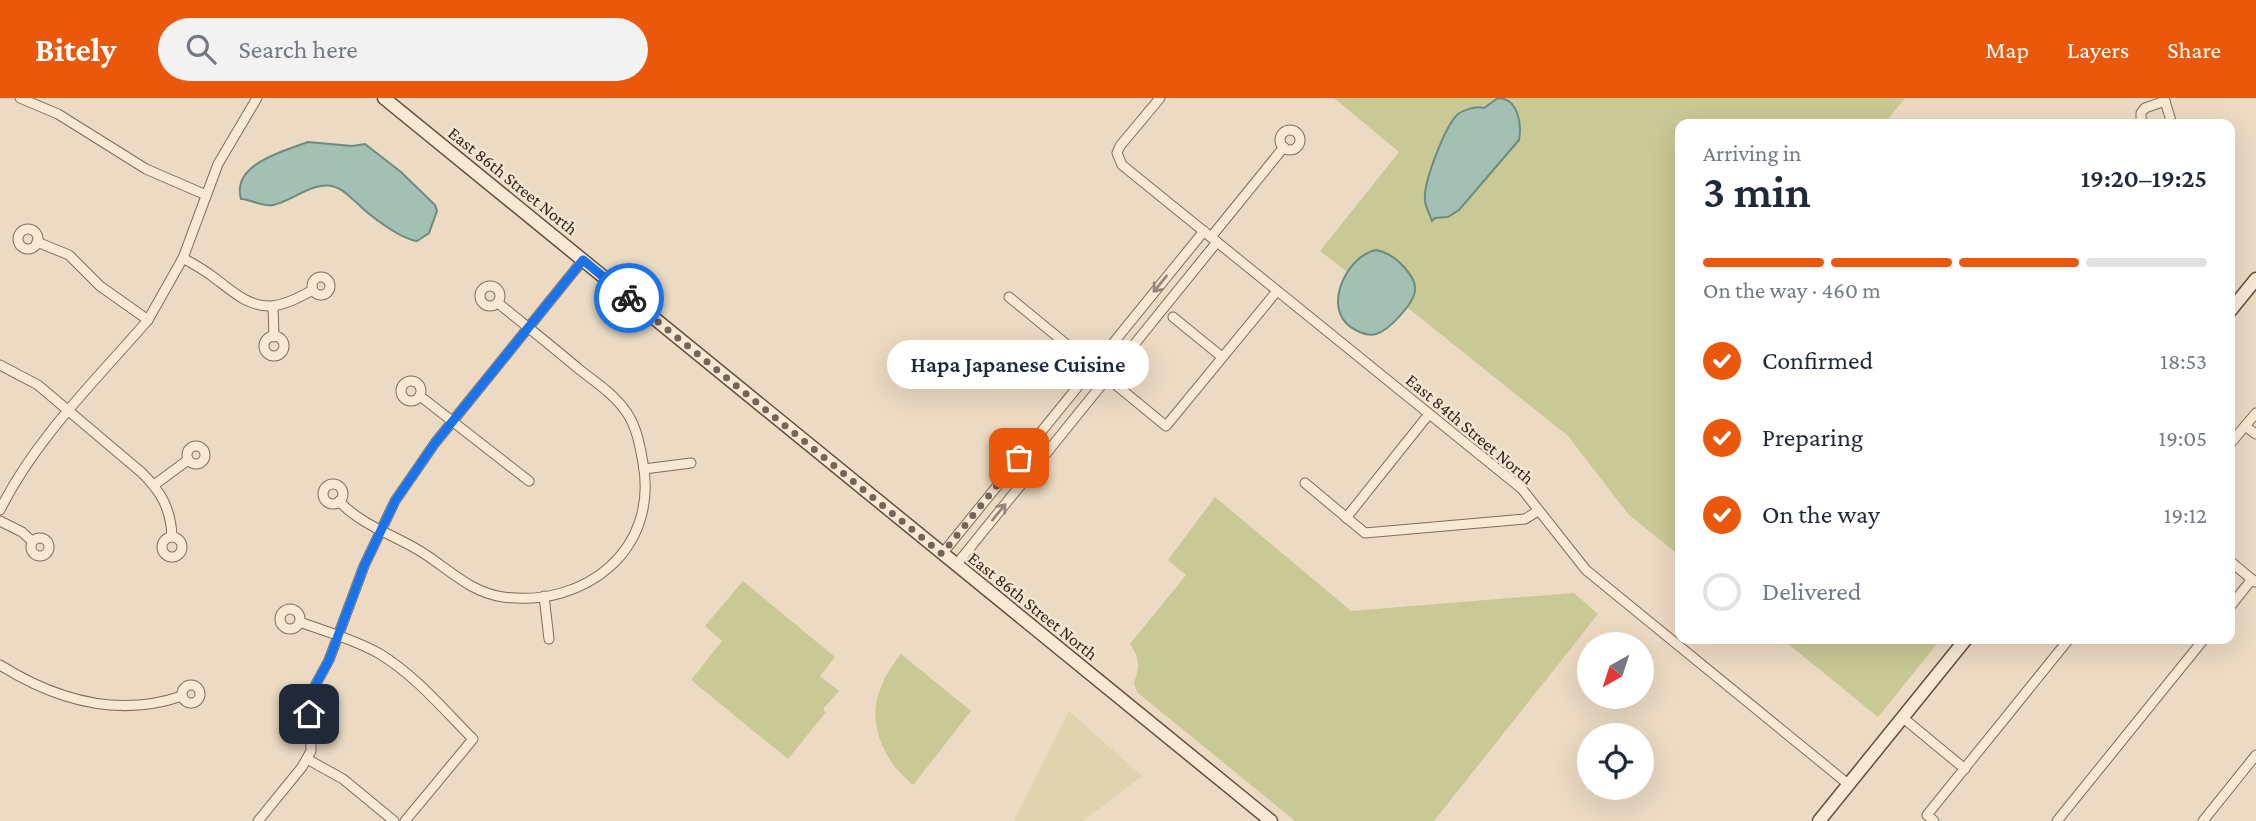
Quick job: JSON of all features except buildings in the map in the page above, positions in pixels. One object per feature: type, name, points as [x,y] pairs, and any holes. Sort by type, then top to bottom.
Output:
[{"type":"main road","name":"East 86th Street North","points":[[384,98],[1271,821]]},
{"type":"main road","points":[[2235,305],[2256,279]]},
{"type":"main road","points":[[1819,821],[1962,644]]},
{"type":"street","points":[[20,98],[58,114],[146,169],[206,194]]},
{"type":"street","points":[[0,510],[36,452],[148,320],[183,258],[218,164],[257,98]]},
{"type":"street","name":"East 84th Street North","points":[[1160,98],[1120,146],[1118,160],[1522,489],[1586,570],[1675,642]]},
{"type":"street","points":[[2141,119],[2141,113],[2146,108],[2164,99],[2168,119]]},
{"type":"street","points":[[942,554],[1094,366],[1210,236],[1284,147]]},
{"type":"street","points":[[956,565],[1107,377],[1210,236]]},
{"type":"street","points":[[37,242],[69,255],[100,286],[148,320]]},
{"type":"street","points":[[183,258],[245,300],[258,305],[273,306],[289,302],[313,290]]},
{"type":"street","points":[[258,821],[307,759],[312,743],[310,695],[324,671],[380,530],[395,501],[453,420],[583,260]]},
{"type":"street","points":[[1009,297],[1166,426],[1276,291]]},
{"type":"street","points":[[339,501],[365,522],[421,552],[458,579],[479,591],[505,597],[568,592],[591,583],[622,555],[641,518],[645,500],[644,469],[635,430],[620,404],[498,303]]},
{"type":"street","points":[[273,306],[274,337]]},
{"type":"street","points":[[1173,317],[1222,357]]},
{"type":"street","points":[[0,365],[38,384],[155,485],[169,514],[172,537]]},
{"type":"street","points":[[420,396],[529,481]]},
{"type":"street","points":[[2235,438],[2256,412]]},
{"type":"street","points":[[1346,518],[1429,414]]},
{"type":"street","points":[[2245,426],[2256,434]]},
{"type":"street","points":[[155,485],[188,460]]},
{"type":"street","points":[[644,469],[691,463]]},
{"type":"street","points":[[1305,483],[1365,533],[1525,519],[1538,511]]},
{"type":"street","points":[[0,521],[22,532],[32,541]]},
{"type":"street","points":[[2235,565],[2254,581],[2235,602]]},
{"type":"street","points":[[544,596],[549,639]]},
{"type":"street","points":[[300,622],[368,648],[392,662],[418,684],[472,739],[405,821]]},
{"type":"street","name":"East 84th Street North","points":[[1677,644],[1849,784]]},
{"type":"street","points":[[1931,818],[1965,769],[2065,644]]},
{"type":"street","points":[[2057,821],[2200,644]]},
{"type":"street","points":[[0,665],[39,687],[95,705],[131,706],[166,702],[182,696]]},
{"type":"street","points":[[1902,718],[1965,769]]},
{"type":"street","points":[[2203,821],[2256,755]]},
{"type":"street","points":[[307,759],[344,779],[394,821]]},
{"type":"shaded area","points":[[1498,98],[1510,102],[1517,113],[1519,140],[1459,210],[1448,217],[1435,218],[1432,221],[1425,192],[1431,168],[1447,130],[1458,114],[1471,108],[1484,108]]},
{"type":"shaded area","points":[[308,142],[352,146],[365,144],[401,172],[435,205],[437,211],[429,233],[417,241],[402,236],[335,187],[319,186],[273,205],[241,199],[240,187],[251,168],[274,155]]},
{"type":"shaded area","points":[[1376,250],[1388,254],[1401,264],[1412,277],[1415,290],[1410,302],[1393,322],[1381,332],[1368,335],[1346,323],[1340,314],[1339,292],[1349,269],[1357,260]]},
{"type":"shaded area","points":[[1069,711],[1142,776],[1083,821],[1014,821]]},
{"type":"green space","points":[[1334,98],[1905,98],[1888,119],[1675,119],[1675,552],[1629,515],[1568,436],[1408,308],[1346,271],[1320,251],[1399,152]]},
{"type":"green space","points":[[1215,497],[1351,611],[1574,593],[1598,614],[1584,632],[1577,632],[1577,641],[1434,821],[1295,821],[1137,692],[1134,683],[1138,663],[1130,644],[1186,575],[1168,560]]},
{"type":"green space","points":[[743,581],[835,657],[820,676],[839,691],[823,709],[826,712],[788,759],[691,680],[722,641],[705,626]]},
{"type":"green space","points":[[1788,644],[1937,644],[1878,717]]},
{"type":"green space","points":[[901,654],[971,711],[913,785],[897,770],[882,746],[876,719],[876,706],[884,680]]},
{"type":"way so far","points":[[629,298],[942,554],[1019,458]]},
{"type":"place","name":"Hapa Japanese Cuisine","points":[[1019,458]]},
{"type":"route","points":[[309,714],[310,695],[329,660],[380,530],[395,501],[435,443],[583,260],[629,298]]}]
